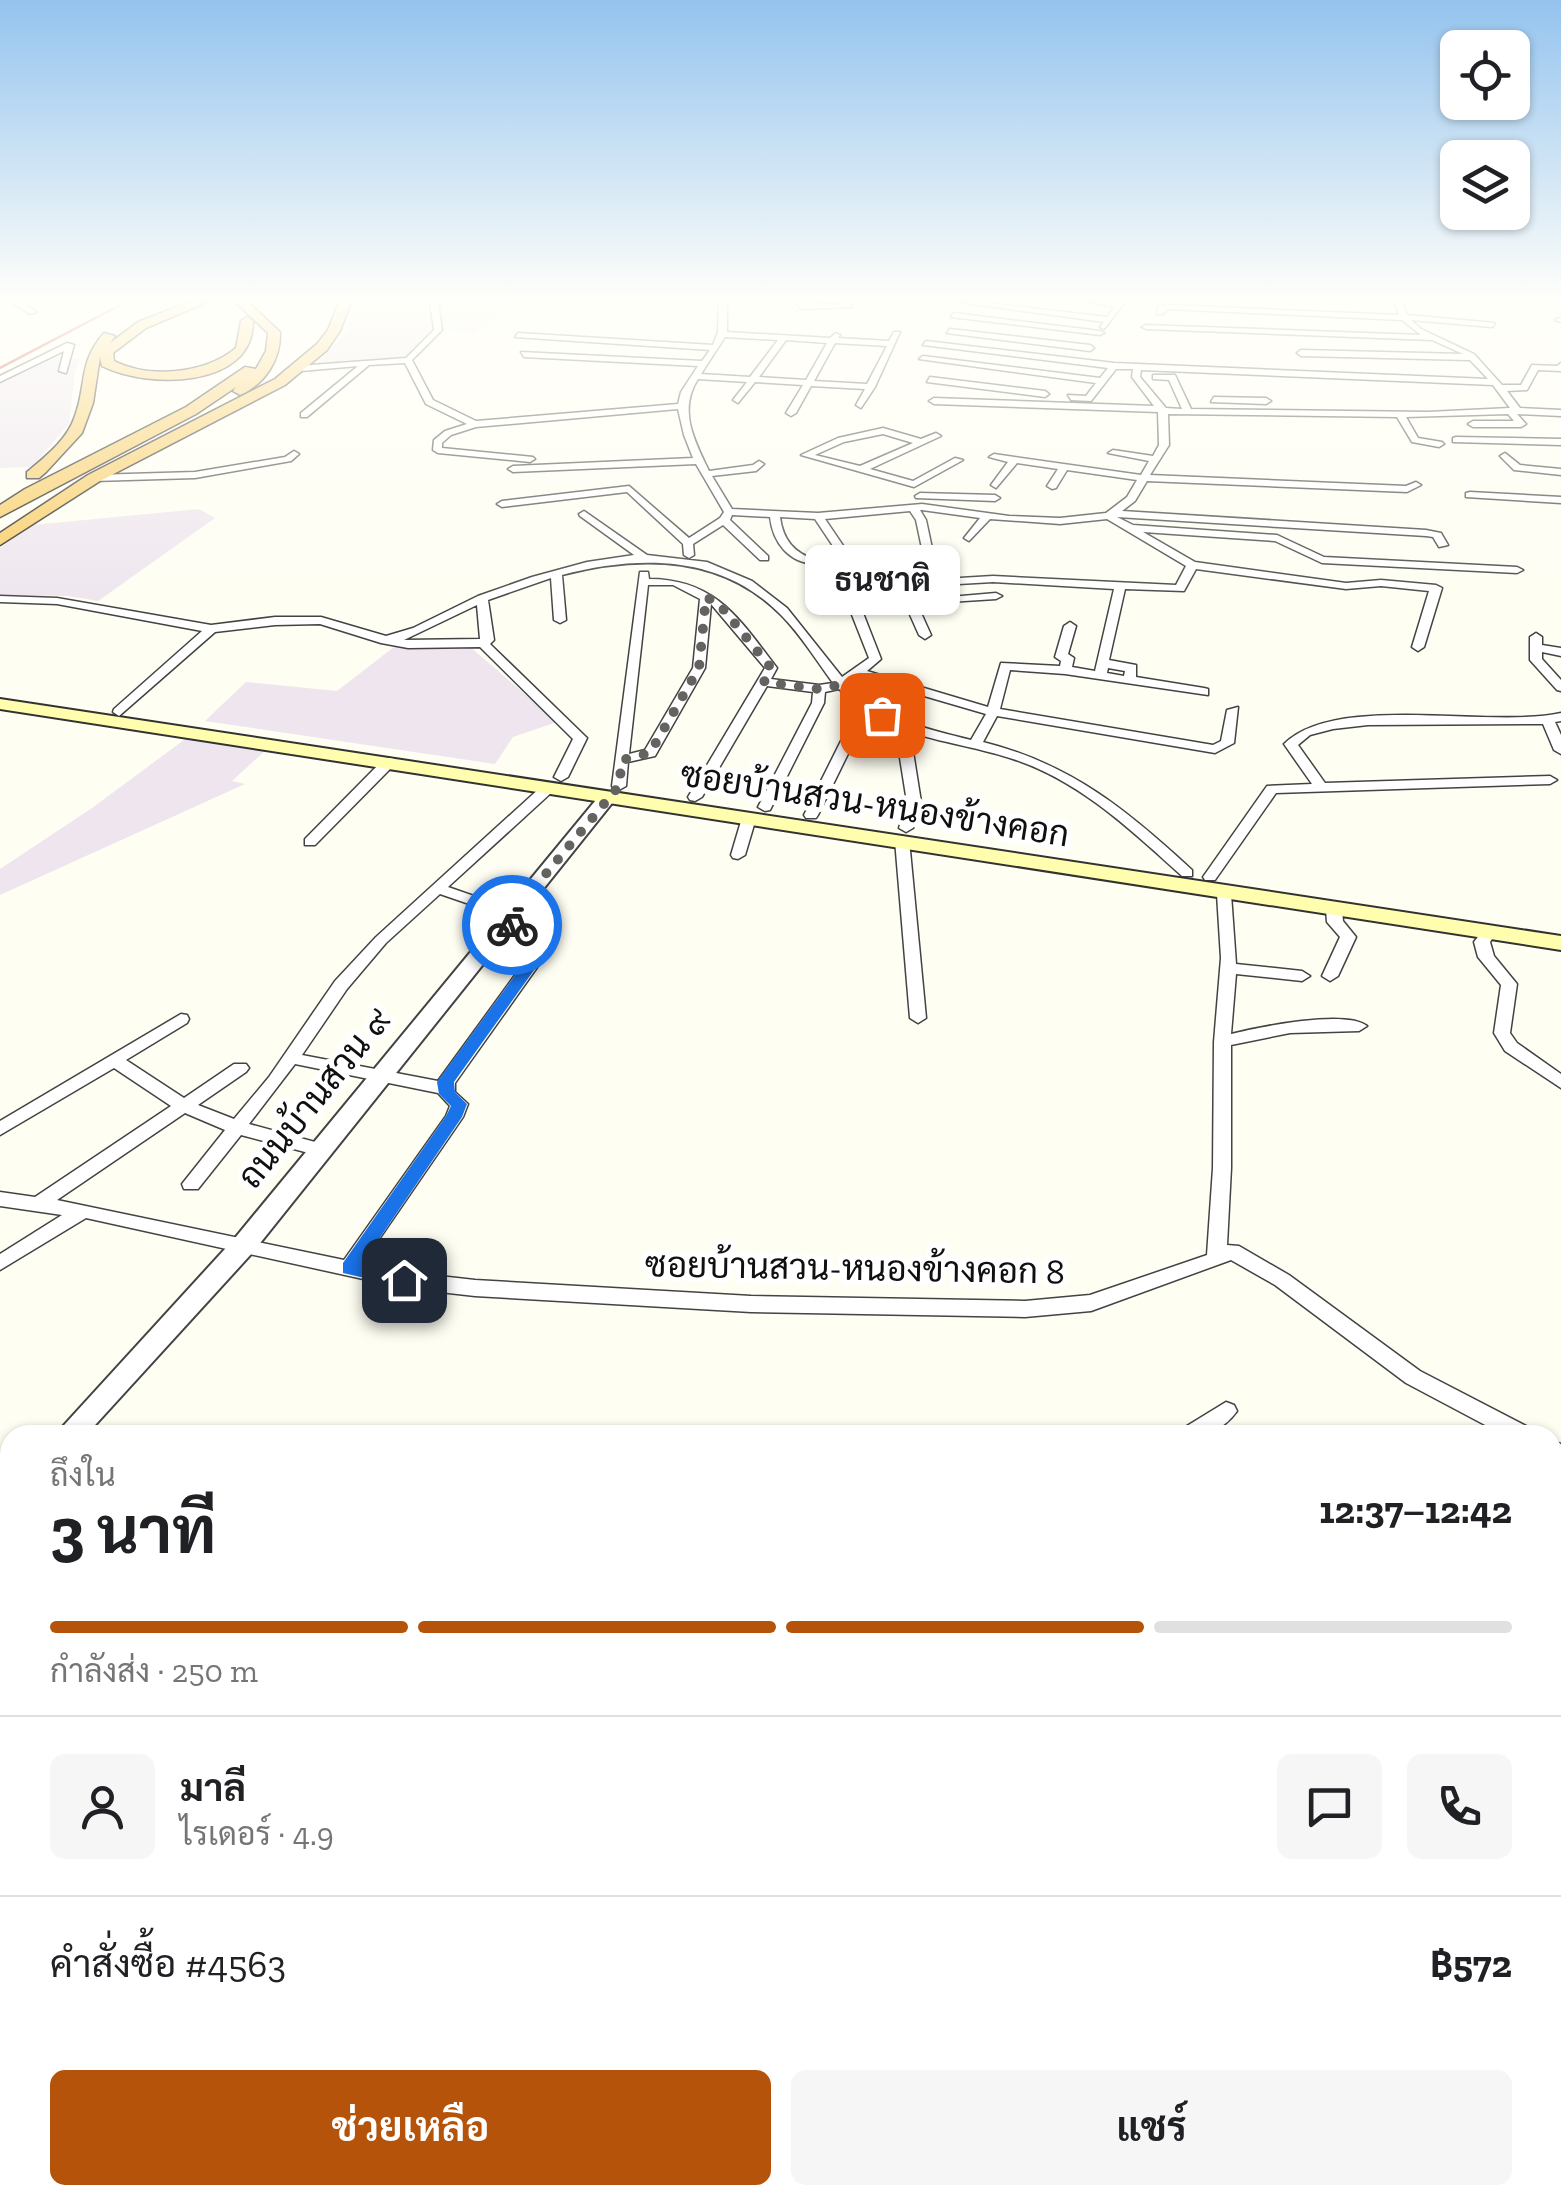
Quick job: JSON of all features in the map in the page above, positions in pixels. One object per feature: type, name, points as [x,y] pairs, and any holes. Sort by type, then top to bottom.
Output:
[{"type":"highway","points":[[0,500],[43,466],[72,436],[86,405]]},
{"type":"highway","points":[[0,512],[61,472],[198,405]]},
{"type":"highway","points":[[0,528],[83,472],[217,405]]},
{"type":"highway","points":[[0,540],[94,478],[242,405]]},
{"type":"main road","name":"ซอยบ้านสวน-หนองข้างคอก","points":[[0,694],[612,792],[1187,873],[1217,885]]},
{"type":"main road","name":"ซอยบ้านสวน-หนองข้างคอก","points":[[0,704],[554,783]]},
{"type":"main road","name":"ซอยบ้านสวน-หนองข้างคอก","points":[[612,792],[695,797],[756,813],[811,815],[904,834],[1561,943]]},
{"type":"main road","name":"ซอยบ้านสวน-หนองข้างคอก","points":[[1348,906],[1561,930]]},
{"type":"street","points":[[304,415],[316,405]]},
{"type":"street","points":[[434,405],[475,424]]},
{"type":"street","points":[[791,413],[796,405]]},
{"type":"street","points":[[1046,405],[1521,424],[1509,405]]},
{"type":"street","points":[[1110,515],[1131,499],[1164,445],[1159,405]]},
{"type":"street","points":[[1185,405],[1188,412]]},
{"type":"street","points":[[1415,405],[1460,406],[1468,413]]},
{"type":"street","points":[[530,459],[438,450],[438,442],[448,433],[475,424],[683,406],[692,452],[726,516],[764,558]]},
{"type":"street","points":[[1403,419],[1513,411],[1561,413]]},
{"type":"street","points":[[1403,419],[1415,440],[1438,444]]},
{"type":"street","points":[[922,442],[882,431],[841,440],[806,455],[914,484],[958,460]]},
{"type":"street","points":[[860,470],[936,436]]},
{"type":"street","points":[[1456,440],[1561,442]]},
{"type":"street","points":[[1113,453],[1156,459]]},
{"type":"street","points":[[94,478],[229,471],[276,462],[294,454]]},
{"type":"street","points":[[1505,456],[1518,468],[1561,472]]},
{"type":"street","points":[[994,458],[1143,478],[1406,489],[1416,484]]},
{"type":"street","points":[[498,469],[616,467],[698,460]]},
{"type":"street","points":[[996,485],[1014,460]]},
{"type":"street","points":[[705,474],[756,468],[759,464]]},
{"type":"street","points":[[1052,486],[1064,467]]},
{"type":"street","points":[[1181,467],[1184,480]]},
{"type":"street","points":[[1238,470],[1243,482]]},
{"type":"street","points":[[1102,489],[1113,474]]},
{"type":"street","points":[[914,484],[928,553]]},
{"type":"street","points":[[502,504],[629,490],[688,543],[688,562]]},
{"type":"street","points":[[1470,495],[1561,500]]},
{"type":"street","points":[[688,543],[726,516],[818,516],[996,498]]},
{"type":"street","points":[[918,504],[988,516],[1060,520],[1110,515],[1432,533],[1443,545]]},
{"type":"street","points":[[584,514],[646,559]]},
{"type":"street","points":[[775,515],[775,528],[785,547],[812,562]]},
{"type":"street","points":[[1110,515],[1192,565],[1346,586],[1381,583],[1436,588],[1418,646]]},
{"type":"street","points":[[818,516],[839,547]]},
{"type":"street","points":[[970,538],[988,516]]},
{"type":"street","points":[[1129,528],[1277,538],[1322,560],[1517,570]]},
{"type":"street","points":[[612,792],[622,760],[646,559]]},
{"type":"street","points":[[394,638],[517,583],[556,574],[646,559],[710,566],[749,582],[775,599],[840,685],[865,706],[912,728],[1022,757],[1119,810],[1187,873]]},
{"type":"street","points":[[764,682],[819,689],[840,685],[875,659],[847,587],[964,581],[1180,589],[1192,565]]},
{"type":"street","points":[[556,574],[560,620]]},
{"type":"street","points":[[964,581],[972,598]]},
{"type":"street","points":[[644,582],[675,582],[719,604],[771,668],[695,797]]},
{"type":"street","points":[[901,584],[926,635]]},
{"type":"street","points":[[1102,669],[1120,585]]},
{"type":"street","points":[[920,600],[996,596]]},
{"type":"street","points":[[622,760],[650,753],[699,668],[706,597]]},
{"type":"street","points":[[0,599],[57,601],[211,629],[321,620],[401,643],[483,643],[488,640],[482,598]]},
{"type":"street","points":[[1066,670],[1068,658],[1061,657],[1070,626]]},
{"type":"street","points":[[119,712],[211,629]]},
{"type":"street","points":[[1561,652],[1536,642],[1536,660],[1561,687]]},
{"type":"street","points":[[191,1184],[275,1081],[340,985],[381,940],[554,783],[580,738],[483,643]]},
{"type":"street","points":[[975,744],[994,712],[1005,666],[1102,669],[1128,680],[1204,692]]},
{"type":"street","points":[[858,672],[994,712],[1215,749],[1226,743],[1233,710]]},
{"type":"street","points":[[738,855],[756,813],[818,703],[819,689]]},
{"type":"street","points":[[811,815],[865,706]]},
{"type":"street","points":[[1320,786],[1291,744],[1294,738],[1319,726],[1412,719],[1502,724],[1554,719],[1561,750]]},
{"type":"street","points":[[904,739],[914,802],[904,834],[918,1018]]},
{"type":"street","points":[[310,842],[389,762]]},
{"type":"street","points":[[1216,1259],[1228,968],[1217,885],[1270,790],[1550,780]]},
{"type":"street","name":"ถนนบ้านสวน ๙","points":[[78,1425],[244,1246],[612,792]]},
{"type":"street","points":[[439,889],[546,936],[545,945],[446,1082],[446,1090]]},
{"type":"street","points":[[1330,976],[1348,937],[1335,922],[1348,906]]},
{"type":"street","points":[[1488,933],[1482,942],[1486,957],[1509,984],[1502,1033],[1510,1047],[1561,1082]]},
{"type":"street","points":[[1228,968],[1302,976]]},
{"type":"street","points":[[0,1129],[181,1018]]},
{"type":"street","points":[[1222,1042],[1255,1032],[1303,1026],[1359,1026]]},
{"type":"street","points":[[291,1058],[446,1090],[459,1104],[454,1117],[349,1268]]},
{"type":"street","points":[[114,1060],[184,1106],[236,1128],[320,1150]]},
{"type":"street","points":[[38,1205],[240,1068]]},
{"type":"street","name":"ซอยบ้านสวน-หนองข้างคอก 8","points":[[0,1200],[83,1211],[404,1280],[751,1304],[1025,1308],[1091,1302],[1216,1259]]},
{"type":"street","points":[[0,1263],[83,1211]]},
{"type":"street","points":[[1216,1259],[1232,1251],[1282,1280],[1413,1377],[1505,1425]]},
{"type":"street","points":[[1204,1425],[1226,1410]]},
{"type":"shaded area","points":[[0,405],[71,405],[69,424],[32,467],[0,468]]},
{"type":"shaded area","points":[[199,509],[215,518],[98,601],[68,596],[0,595],[0,548],[32,525]]},
{"type":"shaded area","points":[[468,645],[557,722],[513,737],[495,764],[205,721],[246,682],[337,691],[394,647]]},
{"type":"shaded area","points":[[188,737],[267,749],[232,781],[245,784],[0,895],[0,869]]},
{"type":"way so far","points":[[512,925],[505,923],[619,786],[622,760],[650,753],[699,668],[706,597],[719,604],[771,668],[764,682],[819,689],[840,685],[882,715]]},
{"type":"place","name":"ธนชาติ","points":[[882,715]]},
{"type":"route","points":[[404,1280],[349,1268],[454,1117],[459,1104],[447,1094],[446,1082],[545,945],[546,936],[540,931],[512,925]]}]
